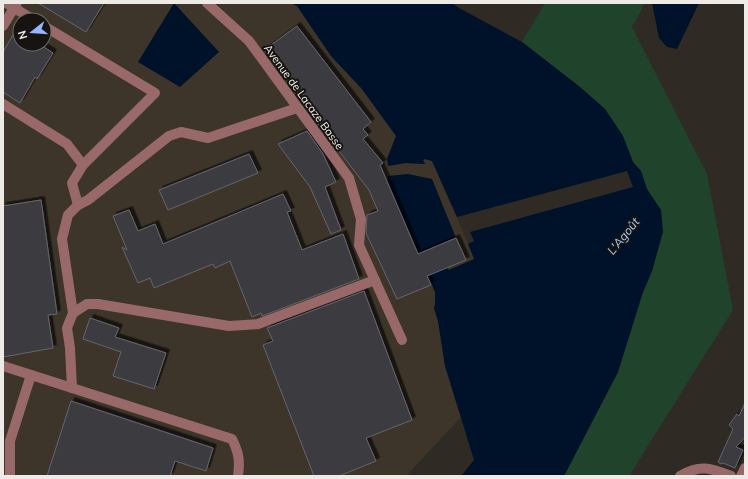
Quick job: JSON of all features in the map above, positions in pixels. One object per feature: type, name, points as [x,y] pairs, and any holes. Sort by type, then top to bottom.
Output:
[{"type":"street","name":"Avenue de Lacaze Basse","points":[[207,3],[248,41],[348,178],[361,219],[359,245],[375,280]]},
{"type":"street","points":[[3,26],[13,5],[23,12]]},
{"type":"street","points":[[52,31],[155,93],[83,166],[72,183],[78,204]]},
{"type":"street","points":[[3,105],[68,144],[83,166]]},
{"type":"street","points":[[72,388],[70,348],[67,328],[73,313],[62,239],[68,215],[78,204],[88,200],[169,136],[181,132],[208,138],[297,108]]},
{"type":"street","points":[[73,313],[87,304],[98,304],[230,326],[258,324],[375,280],[402,340]]},
{"type":"street","points":[[3,366],[232,440],[237,449],[240,464],[238,476]]},
{"type":"street","points":[[10,476],[10,441],[31,375]]},
{"type":"street","points":[[680,476],[691,470],[702,467],[714,469],[731,476]]},
{"type":"street","points":[[741,476],[745,468]]},
{"type":"shaded area","points":[[3,3],[291,3],[297,6],[331,56],[362,89],[396,136],[387,159],[406,163],[424,164],[423,160],[425,159],[432,161],[475,259],[448,270],[446,268],[428,276],[435,292],[434,308],[438,321],[445,366],[461,417],[406,476],[3,476]]},
{"type":"green space","points":[[545,3],[645,3],[632,27],[707,174],[733,310],[629,476],[564,476],[618,372],[643,292],[652,271],[653,199],[647,189],[641,171],[633,162],[623,136],[605,109],[580,87],[522,42]]},
{"type":"water","points":[[174,3],[219,52],[180,87],[138,62]]},
{"type":"water","name":"L'Agoût","points":[[291,3],[452,3],[522,42],[580,87],[605,109],[623,136],[633,162],[641,171],[647,189],[661,210],[663,232],[652,271],[643,292],[618,372],[564,476],[461,476],[474,460],[445,366],[438,321],[434,308],[435,292],[387,183],[388,176],[408,174],[432,179],[456,238],[423,252],[433,274],[447,267],[449,270],[474,259],[468,244],[474,241],[470,232],[633,187],[627,171],[457,217],[432,161],[425,159],[423,160],[425,164],[406,163],[388,166],[387,159],[396,136],[362,89],[331,56],[297,6]]},
{"type":"water","points":[[652,3],[699,3],[677,49],[667,47],[659,38]]},
{"type":"building","points":[[38,3],[104,3],[86,32]]},
{"type":"building","points":[[297,26],[371,122],[363,129],[368,135],[363,139],[383,163],[380,165],[418,254],[456,238],[466,260],[427,276],[431,285],[397,299],[366,233],[367,215],[378,211],[369,190],[303,102],[307,99],[267,48]]},
{"type":"building","points":[[12,37],[12,52],[53,53],[37,79],[35,77],[20,103],[3,92],[3,52]]},
{"type":"building","points":[[307,131],[323,154],[336,182],[325,187],[341,230],[331,234],[310,187],[278,144]]},
{"type":"building","points":[[249,154],[258,173],[168,210],[159,190]]},
{"type":"building","points":[[283,194],[291,211],[287,212],[302,250],[343,234],[359,279],[262,316],[261,313],[252,317],[230,261],[215,268],[213,264],[154,288],[150,278],[138,283],[122,247],[127,250],[113,216],[129,210],[138,231],[155,224],[163,244]]},
{"type":"building","points":[[41,200],[57,314],[48,315],[53,348],[3,357],[3,206]]},
{"type":"building","points":[[364,291],[412,420],[366,438],[376,461],[339,476],[314,476],[263,345],[273,341],[267,328]]},
{"type":"building","points":[[90,318],[119,328],[115,337],[166,353],[154,389],[113,376],[121,352],[83,339]]},
{"type":"building","points":[[71,401],[213,448],[206,471],[175,461],[170,476],[47,476]]},
{"type":"building","points":[[745,403],[745,438],[736,447],[743,450],[735,468],[718,462],[733,429],[729,425],[737,414],[739,416]]}]
